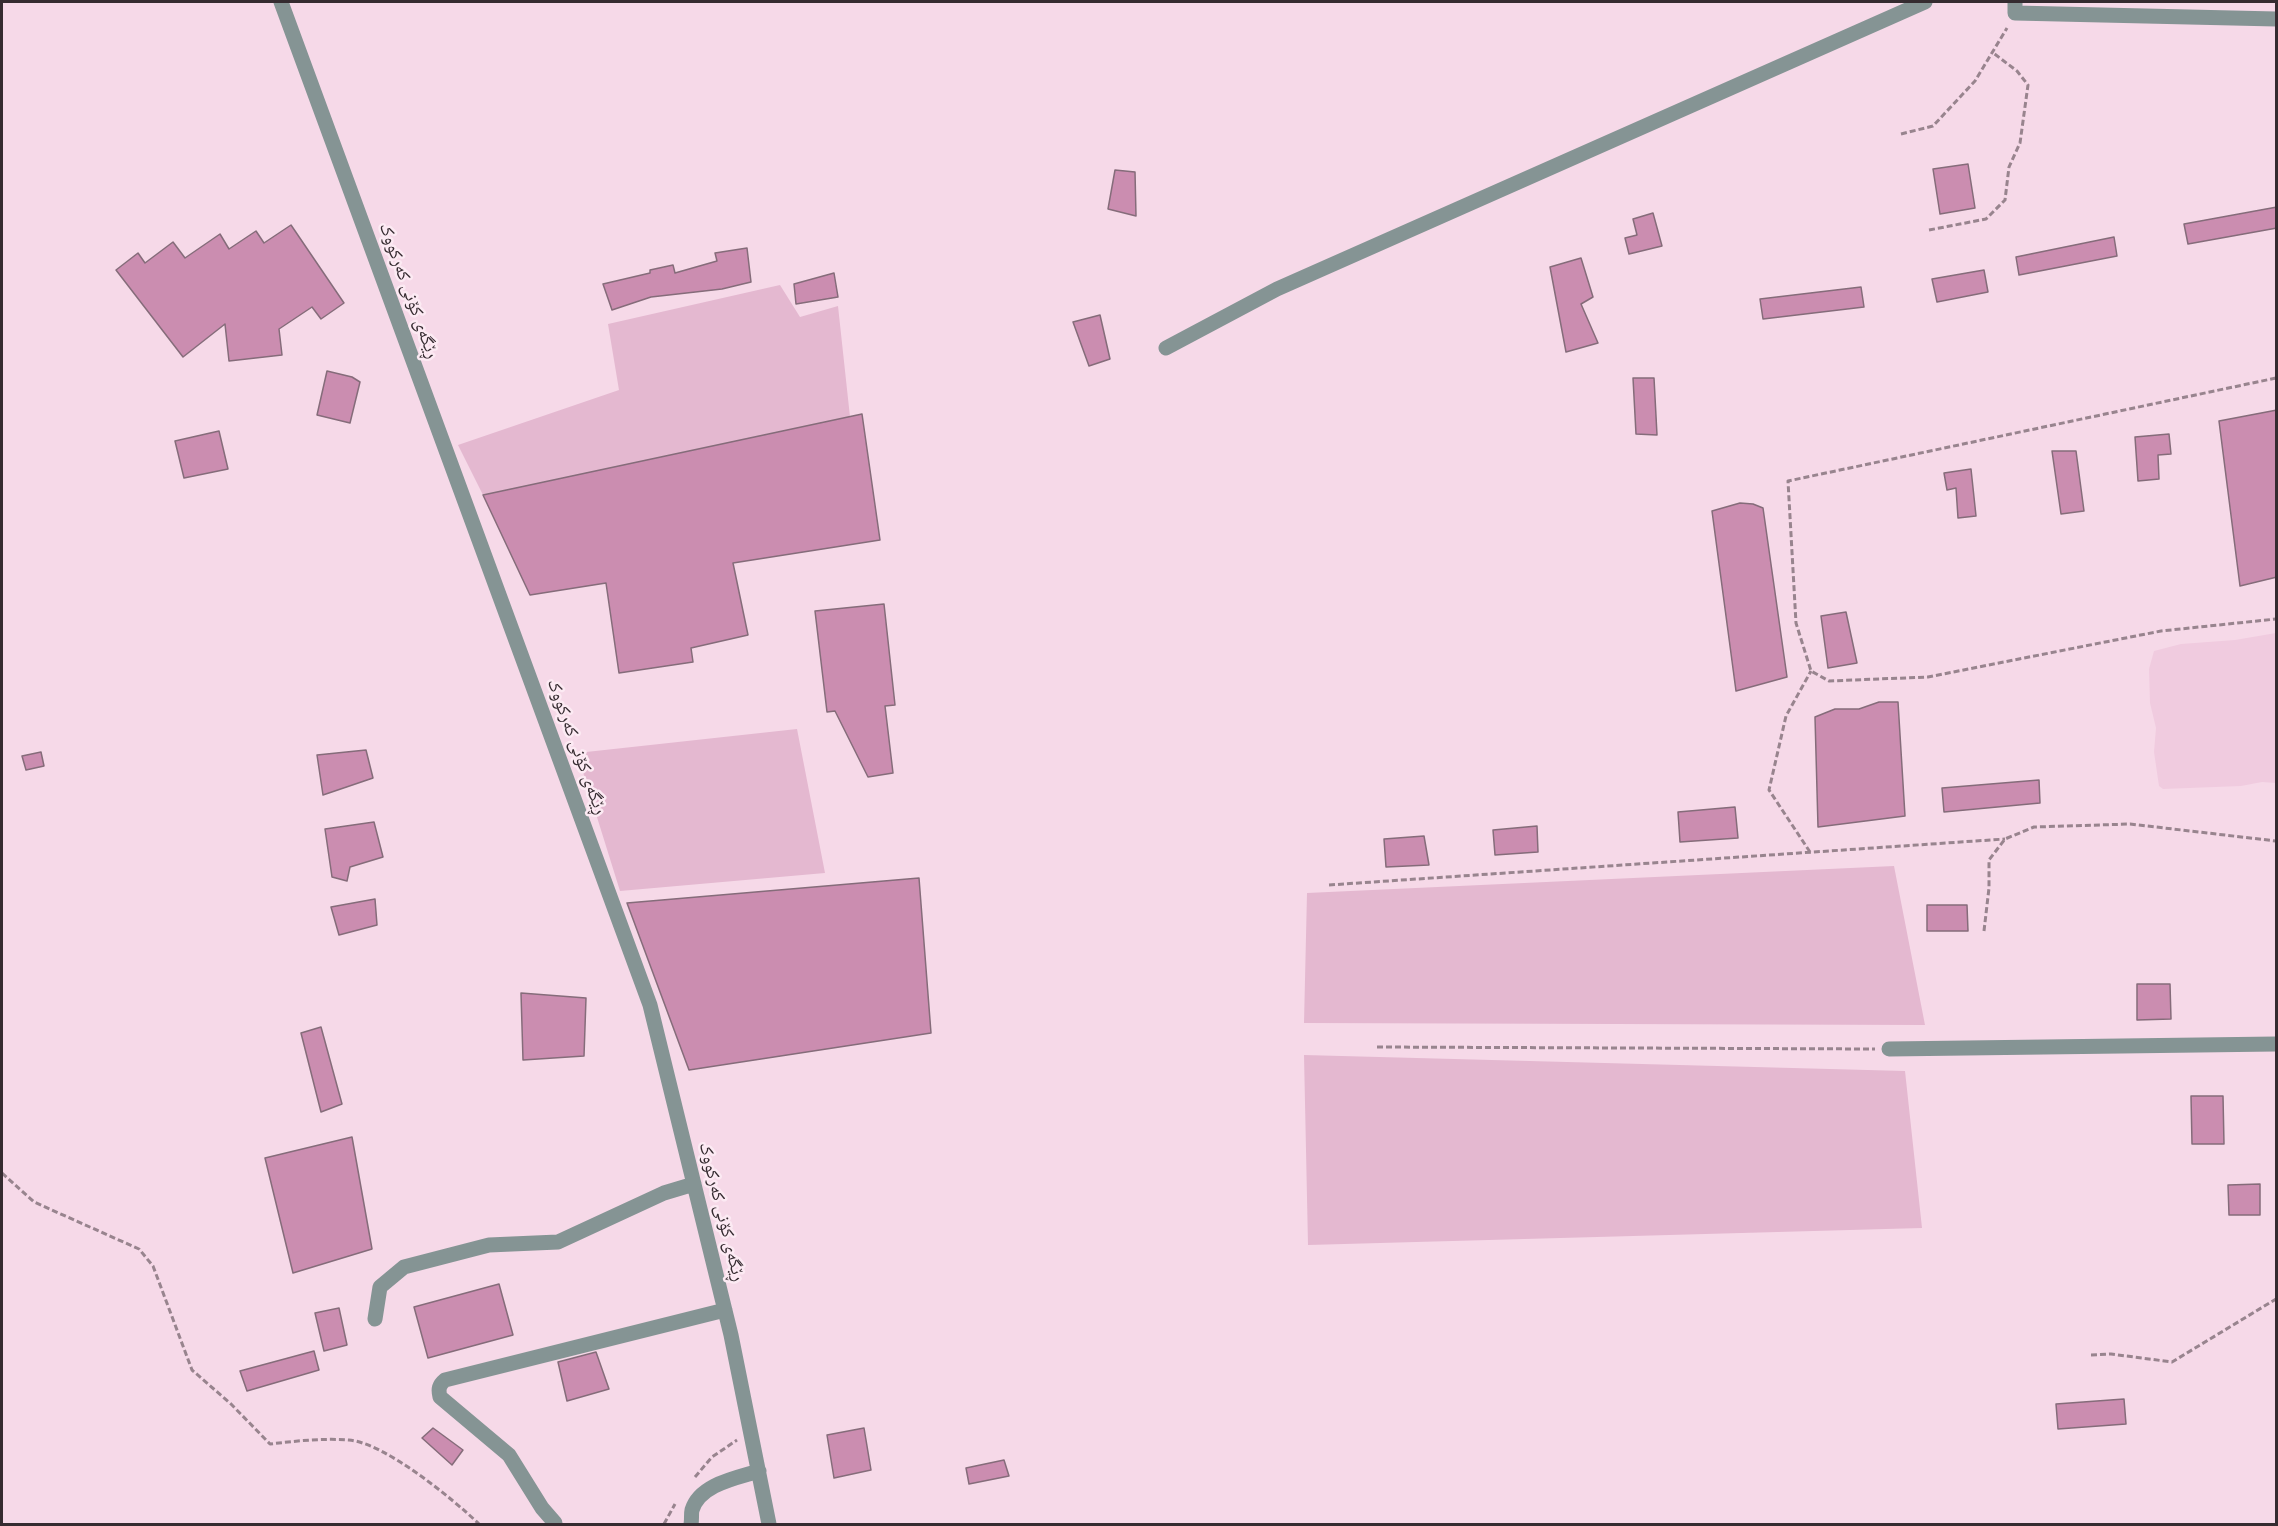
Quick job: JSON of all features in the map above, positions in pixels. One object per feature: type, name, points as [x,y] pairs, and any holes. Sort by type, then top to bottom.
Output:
[{"type":"street","name":"ڕێگەی کۆنی کەرکووک","points":[[281,2],[650,1005],[725,1310],[770,1524]]},
{"type":"street","points":[[1166,348],[1277,289],[1925,2]]},
{"type":"street","points":[[2015,7],[2277,19]]},
{"type":"street","points":[[1888,1049],[2277,1044]]},
{"type":"street","points":[[375,1319],[380,1287],[404,1267],[489,1245],[558,1242],[664,1193],[694,1184]]},
{"type":"street","points":[[555,1523],[542,1508],[509,1455],[440,1397],[441,1383],[445,1380],[725,1310]]},
{"type":"street","points":[[691,1524],[692,1510],[703,1493],[723,1483],[759,1471]]},
{"type":"path","points":[[1901,134],[1934,126],[1975,81],[2015,7]]},
{"type":"path","points":[[1929,230],[1986,219],[2005,200],[2009,167],[2020,143],[2028,85],[2017,71],[1992,52]]},
{"type":"path","points":[[2277,378],[1788,481],[1796,622],[1811,671],[1828,681],[1928,676],[2161,631],[2277,619]]},
{"type":"path","points":[[1810,852],[1769,790],[1786,716],[1811,671]]},
{"type":"path","points":[[1329,885],[2005,839],[2034,827],[2130,824],[2277,841]]},
{"type":"path","points":[[1984,930],[1989,888],[1989,860],[2005,839]]},
{"type":"path","points":[[1377,1047],[1888,1049]]},
{"type":"path","points":[[2,1173],[34,1202],[140,1249],[153,1266],[192,1370],[231,1404],[270,1444],[350,1440],[371,1446],[409,1468],[479,1524]]},
{"type":"path","points":[[2091,1355],[2111,1354],[2172,1362],[2277,1299]]},
{"type":"shaded area","points":[[780,285],[800,317],[838,306],[850,417],[483,495],[458,445],[619,390],[608,324]]},
{"type":"shaded area","points":[[2276,633],[2276,783],[2163,789],[2159,786],[2154,752],[2156,728],[2150,703],[2149,669],[2154,651],[2181,644],[2235,640]]},
{"type":"shaded area","points":[[797,729],[825,873],[620,891],[577,753]]},
{"type":"shaded area","points":[[1894,866],[1925,1025],[1304,1023],[1307,893]]},
{"type":"shaded area","points":[[1304,1055],[1905,1071],[1922,1228],[1308,1245]]},
{"type":"building","points":[[1968,164],[1975,208],[1940,214],[1933,169]]},
{"type":"building","points":[[1115,170],[1135,172],[1136,216],[1108,209]]},
{"type":"building","points":[[2277,207],[2277,228],[2188,244],[2184,224]]},
{"type":"building","points":[[1653,213],[1662,246],[1629,254],[1625,238],[1637,235],[1633,219]]},
{"type":"building","points":[[291,225],[344,303],[321,319],[312,307],[279,329],[282,355],[229,361],[225,324],[183,357],[116,270],[138,253],[145,263],[173,242],[185,258],[220,234],[229,249],[256,231],[264,243]]},
{"type":"building","points":[[2114,237],[2117,256],[2019,275],[2016,257]]},
{"type":"building","points":[[747,248],[751,282],[722,289],[651,297],[612,310],[603,284],[673,265],[675,273],[717,261],[715,253]]},
{"type":"building","points":[[1581,258],[1593,297],[1581,304],[1598,343],[1566,352],[1550,267]]},
{"type":"building","points":[[1984,270],[1988,292],[1937,302],[1932,279]]},
{"type":"building","points":[[834,273],[838,297],[796,304],[794,284]]},
{"type":"building","points":[[1861,287],[1864,307],[1763,319],[1760,299]]},
{"type":"building","points":[[1100,315],[1110,359],[1089,366],[1073,322]]},
{"type":"building","points":[[327,371],[352,377],[360,382],[350,423],[317,415]]},
{"type":"building","points":[[1633,378],[1654,378],[1657,435],[1636,434]]},
{"type":"building","points":[[2277,410],[2277,577],[2240,586],[2219,421]]},
{"type":"building","points":[[862,414],[880,540],[733,563],[748,635],[691,648],[693,662],[619,673],[606,583],[530,595],[483,495]]},
{"type":"building","points":[[219,431],[228,469],[184,478],[175,441]]},
{"type":"building","points":[[2169,434],[2171,454],[2158,455],[2159,479],[2138,481],[2135,437]]},
{"type":"building","points":[[2052,451],[2076,451],[2084,511],[2061,514]]},
{"type":"building","points":[[1971,469],[1976,516],[1958,518],[1956,488],[1947,490],[1944,473]]},
{"type":"building","points":[[1740,503],[1763,508],[1787,677],[1736,691],[1712,511]]},
{"type":"building","points":[[884,604],[895,705],[885,706],[893,773],[868,777],[835,711],[827,712],[815,611]]},
{"type":"building","points":[[1846,612],[1857,663],[1828,668],[1821,616]]},
{"type":"building","points":[[1879,702],[1898,702],[1905,816],[1818,827],[1815,717],[1835,709],[1859,709]]},
{"type":"building","points":[[366,750],[373,778],[323,795],[317,755]]},
{"type":"building","points":[[41,752],[44,766],[26,770],[22,756]]},
{"type":"building","points":[[2039,780],[2040,803],[1944,812],[1942,788]]},
{"type":"building","points":[[1735,807],[1738,838],[1680,842],[1678,812]]},
{"type":"building","points":[[374,822],[383,857],[350,867],[347,881],[332,877],[325,829]]},
{"type":"building","points":[[1537,826],[1538,852],[1495,855],[1493,830]]},
{"type":"building","points":[[1424,836],[1429,865],[1386,867],[1384,839]]},
{"type":"building","points":[[919,878],[931,1033],[689,1070],[627,903]]},
{"type":"building","points":[[375,899],[377,925],[339,935],[331,907]]},
{"type":"building","points":[[1927,905],[1967,905],[1968,931],[1927,931]]},
{"type":"building","points":[[2137,984],[2170,984],[2171,1019],[2137,1020]]},
{"type":"building","points":[[521,993],[586,998],[584,1056],[523,1060]]},
{"type":"building","points":[[321,1027],[342,1104],[321,1112],[301,1033]]},
{"type":"building","points":[[2191,1096],[2223,1096],[2224,1144],[2192,1144]]},
{"type":"building","points":[[352,1137],[372,1249],[293,1273],[265,1158]]},
{"type":"building","points":[[2260,1184],[2260,1215],[2229,1215],[2228,1185]]},
{"type":"building","points":[[499,1284],[513,1335],[428,1358],[414,1307]]},
{"type":"building","points":[[339,1308],[347,1345],[324,1351],[315,1313]]},
{"type":"building","points":[[314,1351],[319,1370],[247,1391],[240,1371]]},
{"type":"building","points":[[596,1352],[609,1389],[567,1401],[558,1362]]},
{"type":"building","points":[[2124,1399],[2126,1424],[2058,1429],[2056,1404]]},
{"type":"building","points":[[433,1428],[463,1450],[452,1465],[422,1438]]},
{"type":"building","points":[[864,1428],[871,1470],[834,1478],[827,1435]]},
{"type":"building","points":[[1004,1460],[1009,1476],[969,1484],[966,1468]]}]
